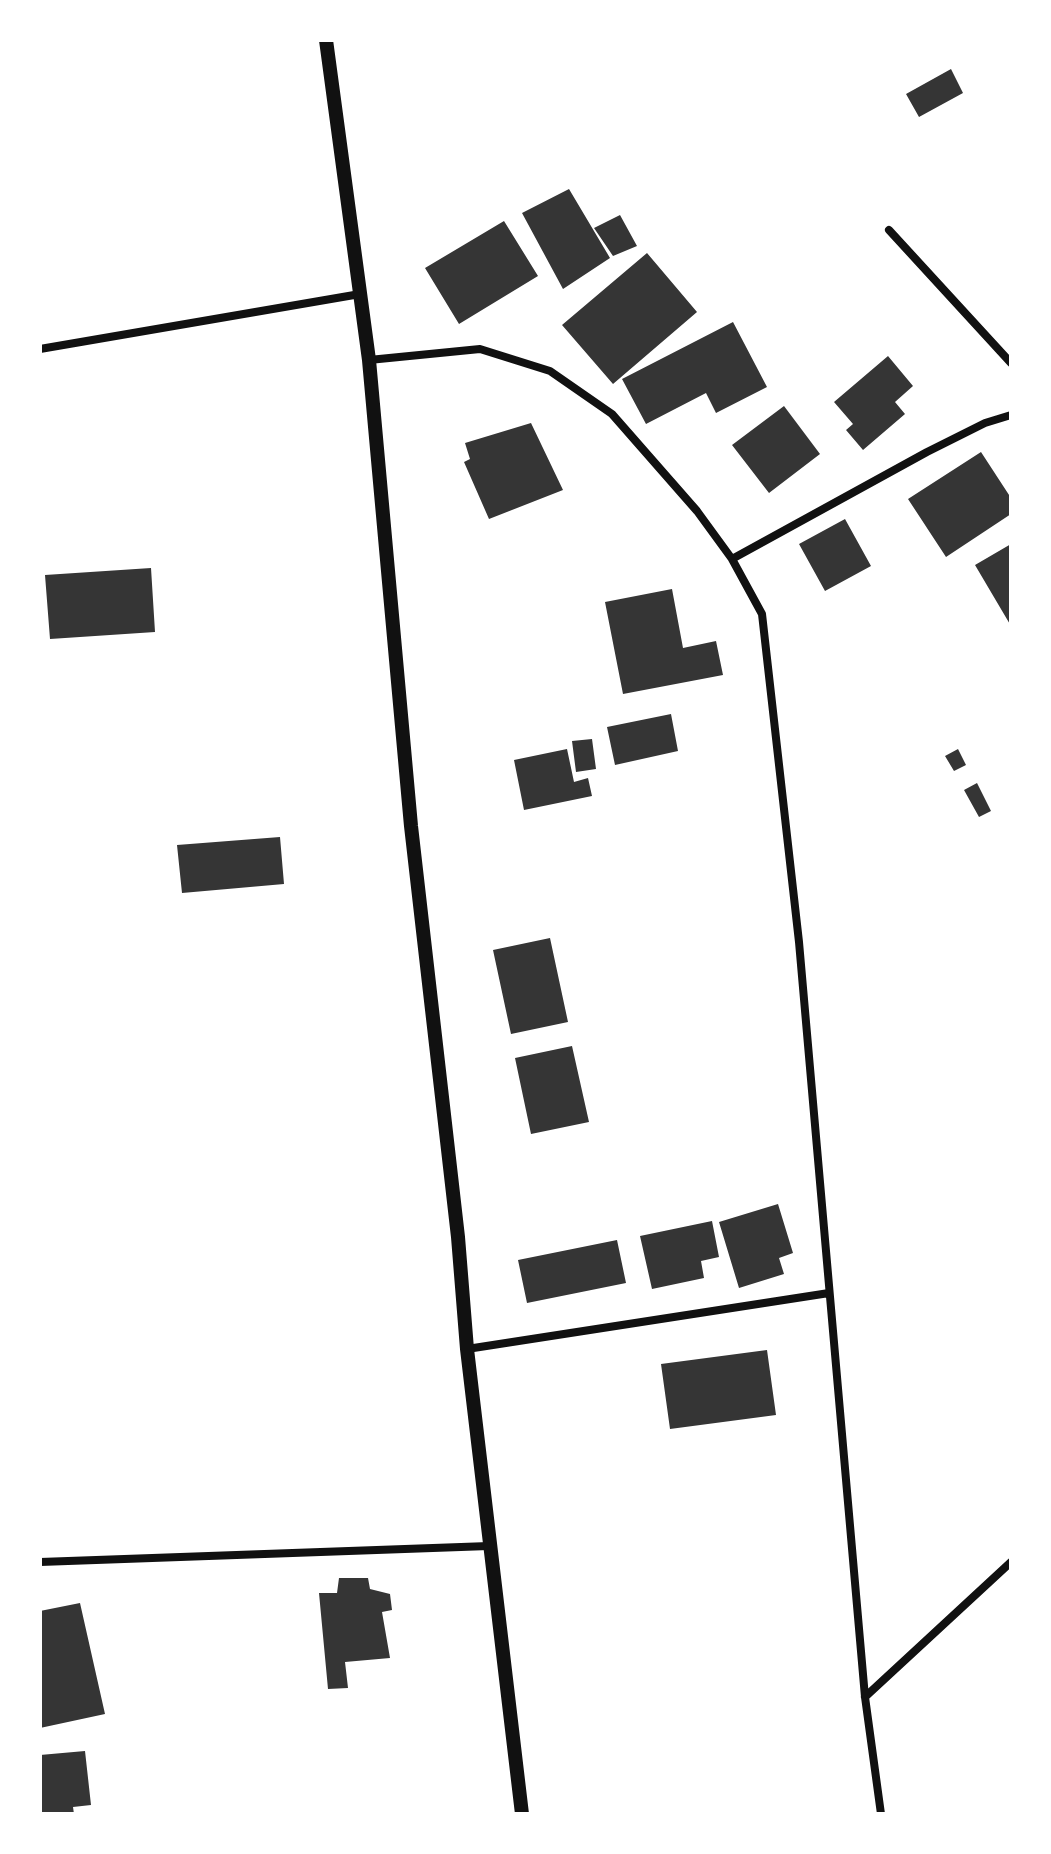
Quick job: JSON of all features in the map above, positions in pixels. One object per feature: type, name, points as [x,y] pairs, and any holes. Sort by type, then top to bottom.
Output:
[{"type":"street","points":[[326,40],[369,360],[411,826],[458,1237],[489,1546],[522,1814]]},
{"type":"street","points":[[889,230],[1011,363]]},
{"type":"street","points":[[40,349],[361,294]]},
{"type":"street","points":[[369,360],[480,349],[550,371],[612,414],[697,511],[732,559],[762,614],[799,942],[865,1697],[881,1814]]},
{"type":"street","points":[[732,559],[927,452],[985,423],[1011,415]]},
{"type":"street","points":[[467,1349],[829,1293]]},
{"type":"street","points":[[40,1562],[489,1546]]},
{"type":"street","points":[[865,1697],[1011,1562]]},
{"type":"building","points":[[951,69],[963,93],[919,117],[906,94]]},
{"type":"building","points":[[569,189],[610,258],[563,289],[522,213]]},
{"type":"building","points":[[620,215],[637,246],[613,256],[594,228]]},
{"type":"building","points":[[504,221],[538,276],[459,324],[425,268]]},
{"type":"building","points":[[647,253],[697,312],[613,384],[562,325]]},
{"type":"building","points":[[733,322],[767,387],[716,413],[706,393],[646,424],[622,379]]},
{"type":"building","points":[[888,356],[913,386],[895,402],[905,414],[863,450],[846,430],[853,424],[834,402]]},
{"type":"building","points":[[784,406],[820,454],[769,493],[732,445]]},
{"type":"building","points":[[531,423],[563,490],[489,519],[464,462],[470,459],[465,443]]},
{"type":"building","points":[[981,452],[1011,498],[1011,514],[946,557],[908,499]]},
{"type":"building","points":[[845,519],[871,566],[825,591],[799,544]]},
{"type":"building","points":[[1011,544],[1011,626],[975,565]]},
{"type":"building","points":[[151,568],[155,632],[50,639],[45,575]]},
{"type":"building","points":[[672,589],[683,648],[716,641],[723,675],[623,694],[605,602]]},
{"type":"building","points":[[671,714],[678,751],[615,765],[607,727]]},
{"type":"building","points":[[592,739],[596,769],[576,772],[572,741]]},
{"type":"building","points":[[567,749],[574,782],[588,778],[592,796],[524,810],[514,760]]},
{"type":"building","points":[[958,749],[966,765],[954,771],[945,756]]},
{"type":"building","points":[[977,783],[991,811],[979,817],[964,790]]},
{"type":"building","points":[[280,837],[284,884],[182,893],[177,845]]},
{"type":"building","points":[[550,938],[568,1022],[511,1034],[493,950]]},
{"type":"building","points":[[572,1046],[589,1122],[531,1134],[515,1058]]},
{"type":"building","points":[[778,1204],[793,1253],[779,1258],[784,1274],[739,1288],[719,1222]]},
{"type":"building","points":[[712,1221],[719,1257],[701,1261],[704,1278],[652,1289],[640,1236]]},
{"type":"building","points":[[617,1240],[626,1283],[527,1303],[518,1260]]},
{"type":"building","points":[[767,1350],[776,1415],[670,1429],[661,1364]]},
{"type":"building","points":[[339,1578],[368,1578],[370,1589],[390,1594],[392,1610],[382,1612],[390,1658],[345,1662],[348,1688],[328,1689],[319,1593],[337,1593]]},
{"type":"building","points":[[80,1603],[105,1714],[40,1728],[40,1611]]},
{"type":"building","points":[[85,1751],[91,1805],[73,1807],[74,1814],[40,1814],[40,1755]]}]
